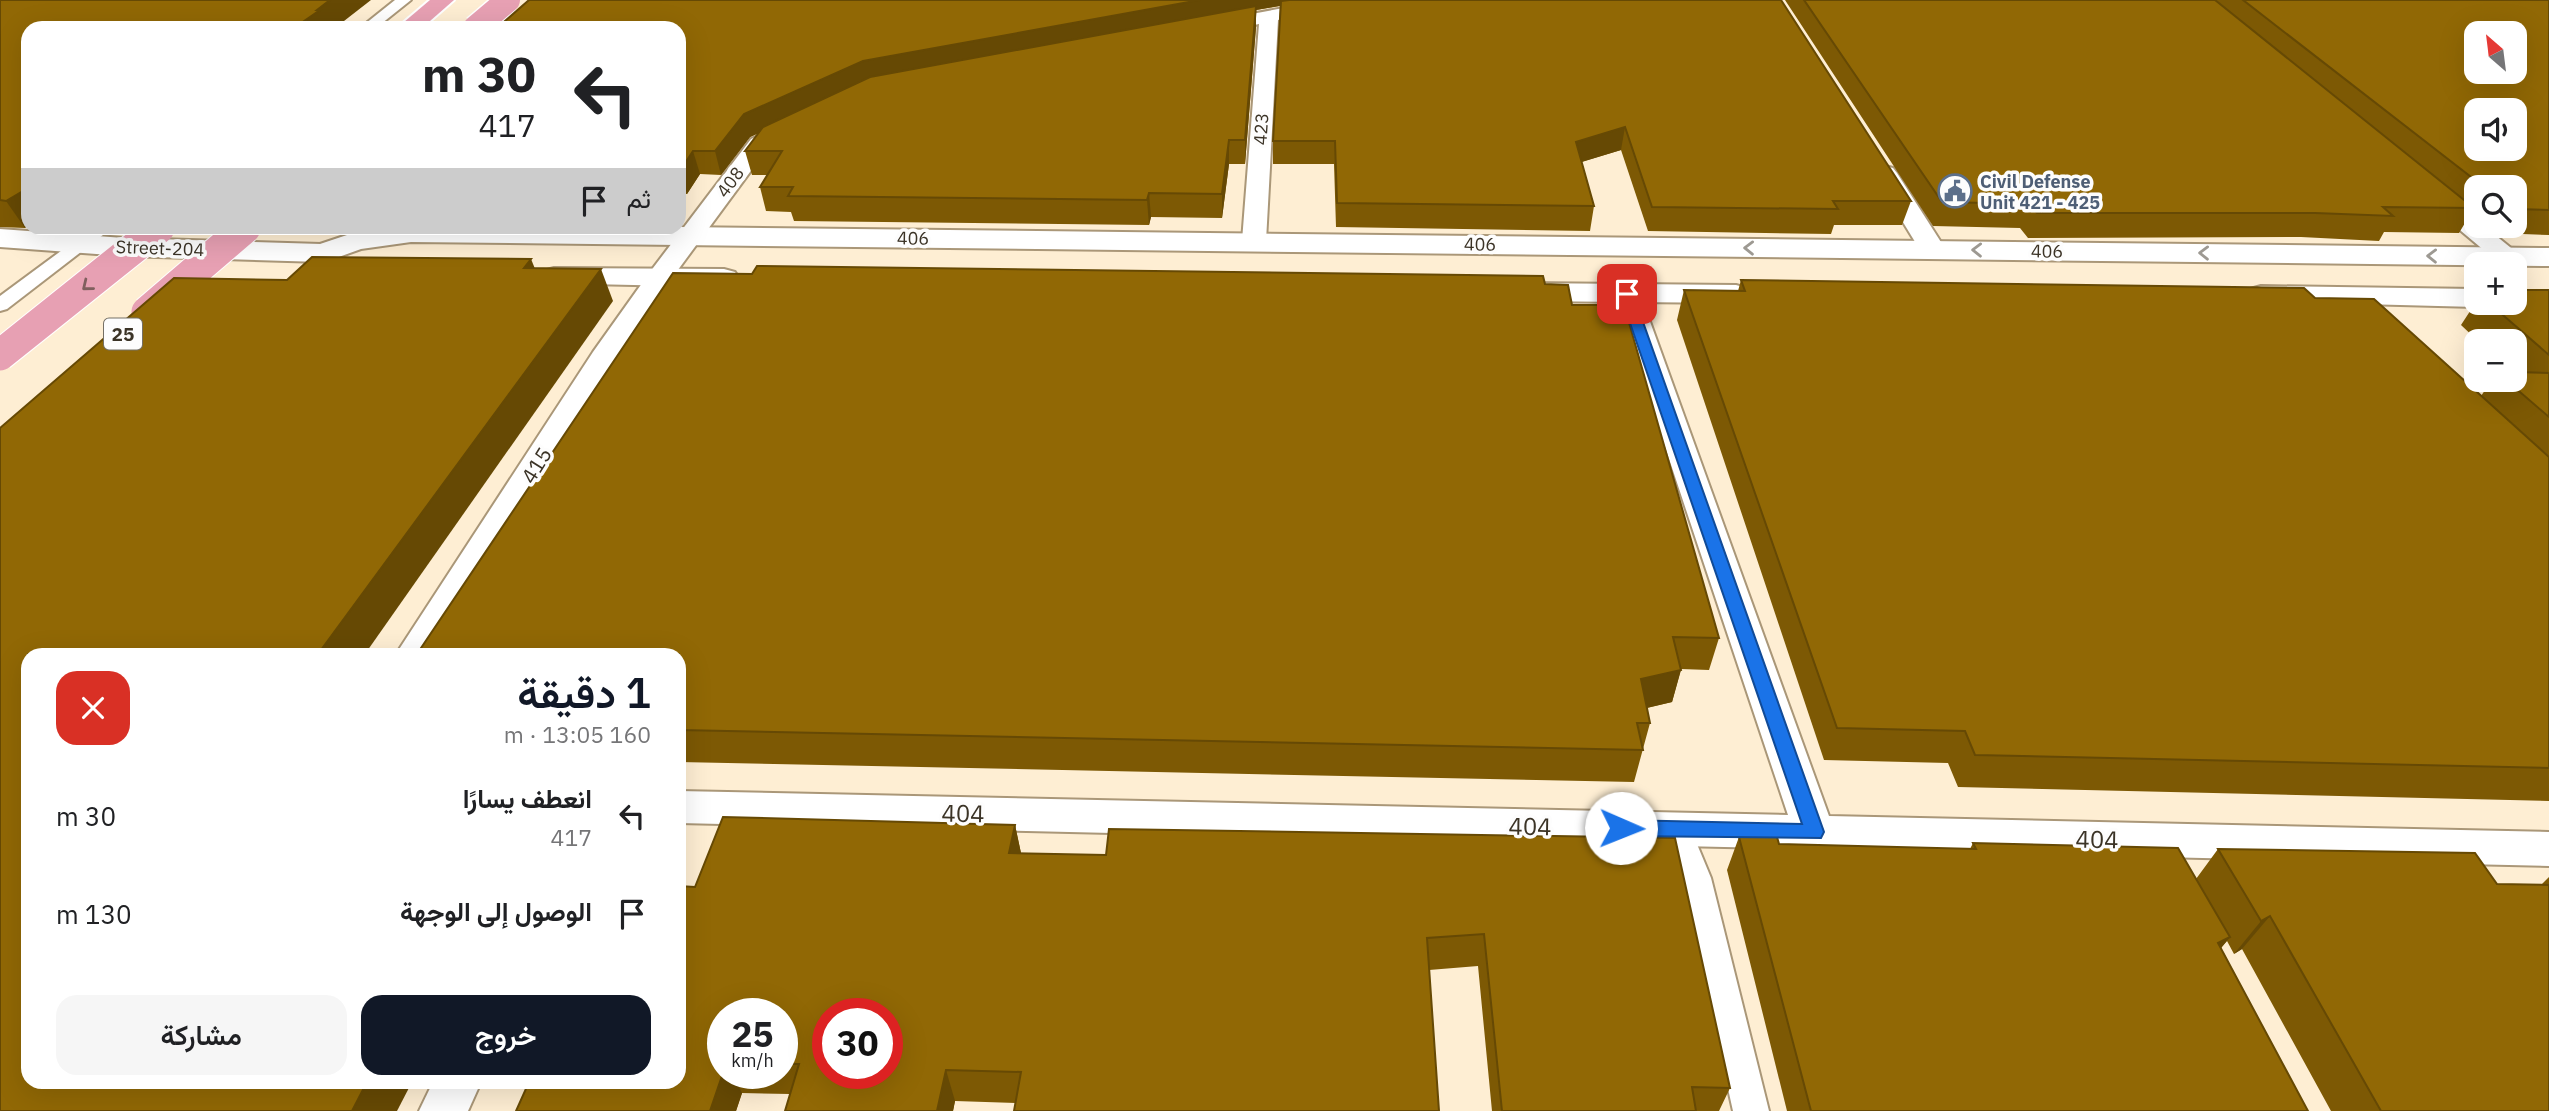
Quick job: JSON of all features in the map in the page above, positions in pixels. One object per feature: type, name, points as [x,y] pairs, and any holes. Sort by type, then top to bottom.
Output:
[{"type":"main road","points":[[417,21],[443,0]]},
{"type":"main road","points":[[485,21],[508,5]]},
{"type":"main road","points":[[0,355],[150,235]]},
{"type":"main road","name":"25","points":[[122,334],[237,235]]},
{"type":"street","points":[[376,21],[404,0]]},
{"type":"street","points":[[1189,31],[1269,16],[1302,4],[1356,0]]},
{"type":"street","name":"423","points":[[1254,242],[1269,16]]},
{"type":"street","name":"408","points":[[659,277],[759,144],[796,126]]},
{"type":"street","points":[[1875,159],[1933,250]]},
{"type":"street","points":[[2413,180],[2501,252]]},
{"type":"street","name":"406","points":[[321,253],[356,241],[397,235]]},
{"type":"street","name":"406","points":[[597,235],[2464,256]]},
{"type":"street","points":[[0,305],[92,236]]},
{"type":"street","name":"Street-204","points":[[0,238],[92,236],[321,253]]},
{"type":"street","points":[[321,253],[321,272],[366,278]]},
{"type":"street","name":"406","points":[[2527,257],[2549,257]]},
{"type":"street","name":"415","points":[[418,648],[659,277]]},
{"type":"street","points":[[523,278],[756,278]]},
{"type":"street","points":[[1489,291],[1766,294]]},
{"type":"street","points":[[1627,294],[1814,832]]},
{"type":"street","points":[[2227,295],[2464,298]]},
{"type":"street","points":[[2339,295],[2369,323]]},
{"type":"street","name":"404","points":[[686,807],[2549,849]]},
{"type":"street","points":[[1676,829],[1696,878],[1751,1111]]},
{"type":"street","points":[[2149,840],[2170,875]]},
{"type":"street","points":[[443,1111],[454,1089]]},
{"type":"building","points":[[0,0],[330,0],[304,21],[21,21],[21,192],[6,201],[0,200]]},
{"type":"building","points":[[529,0],[1200,0],[863,61],[744,114],[715,151],[693,151],[686,162],[686,21],[505,21]]},
{"type":"building","points":[[1781,0],[1911,201],[1833,201],[1838,209],[1652,207],[1625,127],[1576,142],[1594,206],[1337,203],[1335,141],[1273,141],[1281,1]]},
{"type":"building","points":[[1804,0],[2215,0],[2464,200],[2464,208],[2383,207],[2393,216],[2315,213],[2037,213],[2030,204],[1942,202]]},
{"type":"building","points":[[2243,0],[2549,0],[2549,210],[2527,209],[2527,175],[2469,175]]},
{"type":"building","points":[[1256,6],[1245,140],[1229,140],[1222,194],[1149,193],[1147,200],[788,196],[793,187],[760,187],[782,151],[745,151],[763,127],[870,77]]},
{"type":"building","points":[[312,257],[531,259],[524,268],[601,269],[322,648],[21,648],[21,1089],[363,1089],[352,1111],[0,1111],[0,428],[174,278],[287,280]]},
{"type":"building","points":[[757,266],[1543,276],[1545,284],[1568,285],[1572,305],[1624,305],[1719,638],[1673,637],[1681,670],[1641,679],[1650,723],[1637,723],[1643,750],[686,730],[686,648],[421,648],[673,273],[752,274]]},
{"type":"building","points":[[1741,280],[2304,288],[2315,298],[2374,299],[2464,380],[2464,392],[2477,392],[2549,457],[2549,768],[1975,755],[1965,731],[1837,728],[1684,290],[1745,291]]},
{"type":"building","points":[[2527,290],[2549,290],[2549,355],[2527,336],[2527,329],[2519,329],[2503,315],[2527,315]]},
{"type":"building","points":[[2527,372],[2549,373],[2549,417],[2520,392],[2527,392]]},
{"type":"building","points":[[723,817],[1015,825],[1009,853],[1106,855],[1109,829],[1675,838],[1730,1088],[1692,1087],[1696,1111],[1502,1111],[1484,934],[1427,938],[1439,1111],[1014,1111],[1021,1072],[946,1070],[937,1111],[785,1111],[792,1089],[798,1089],[798,998],[707,998],[707,1089],[718,1089],[710,1111],[516,1111],[526,1089],[686,1089],[686,886],[695,887]]},
{"type":"building","points":[[1739,837],[1777,837],[1779,844],[1976,849],[1973,843],[2178,848],[2230,937],[2218,943],[2308,1111],[1811,1111]]},
{"type":"building","points":[[2218,849],[2475,853],[2497,884],[2549,885],[2549,1111],[2381,1111],[2270,916],[2261,921]]},
{"type":"place","name":"Civil Defense Unit 421 - 425","points":[[1955,191]]},
{"type":"route","points":[[1621,828],[1814,832],[1627,294]]}]
